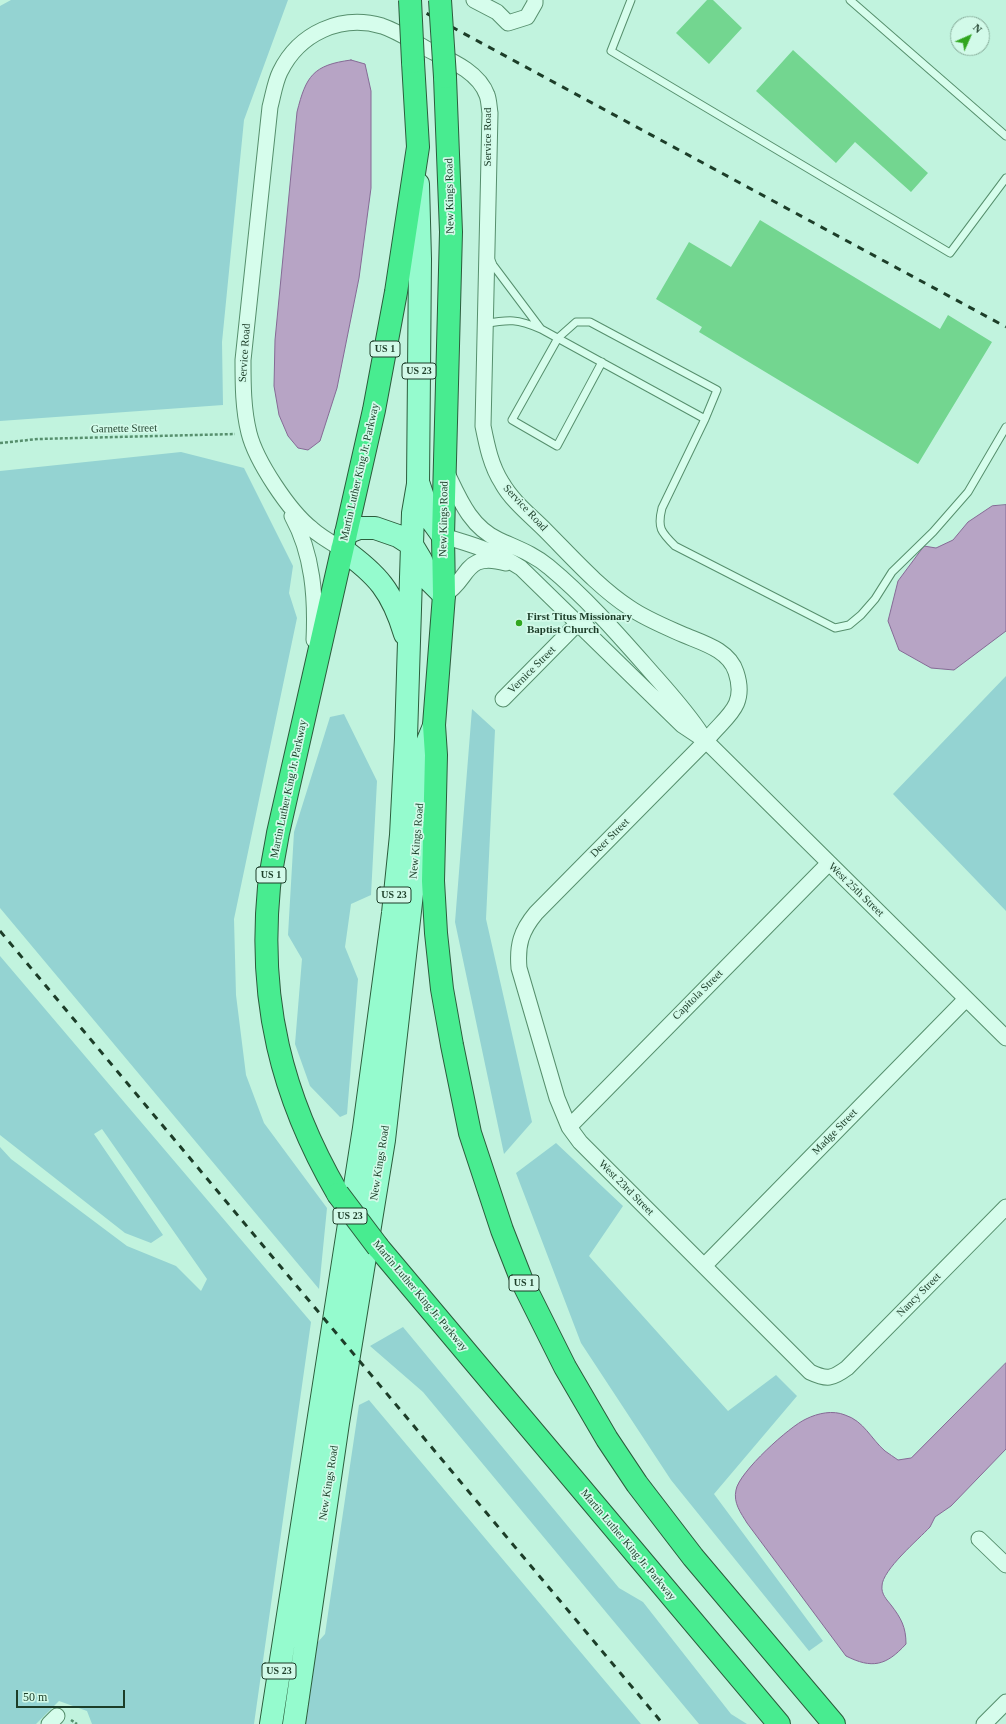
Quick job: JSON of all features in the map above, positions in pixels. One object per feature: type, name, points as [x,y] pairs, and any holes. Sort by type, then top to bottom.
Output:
[{"type":"highway","name":"New Kings Road","points":[[410,0],[418,147]]},
{"type":"highway","name":"New Kings Road","points":[[434,725],[444,595],[444,468],[451,232],[445,77],[440,0]]},
{"type":"highway","name":"Martin Luther King Jr. Parkway","points":[[418,147],[396,292],[374,410],[278,833],[269,886],[267,967],[269,1001],[285,1074],[308,1137],[338,1194],[378,1247],[779,1724]]},
{"type":"highway","name":"US 1","points":[[434,725],[436,755],[433,881],[436,933],[442,989],[470,1133],[502,1230],[522,1281],[565,1367],[615,1452],[637,1484],[684,1545],[834,1724]]},
{"type":"main road","name":"New Kings Road","points":[[294,1724],[338,1423],[384,1140],[401,835],[413,513],[418,484],[420,259],[418,147]]},
{"type":"main road","points":[[418,484],[430,518],[443,536]]},
{"type":"main road","points":[[409,648],[391,596],[380,580],[344,541],[360,528],[375,528],[398,536],[412,545],[421,560],[430,581],[444,595]]},
{"type":"main road","name":"New Kings Road","points":[[271,1724],[364,1128],[391,1003],[414,876],[425,748],[434,725]]},
{"type":"street","points":[[474,0],[496,6],[508,23],[526,17],[535,3],[535,0]]},
{"type":"street","name":"Service Road","points":[[344,541],[312,530],[295,514],[279,492],[263,465],[249,434],[243,399],[243,360],[270,107],[280,72],[294,50],[313,34],[335,24],[359,21],[383,26],[457,64],[480,82],[487,95],[490,113],[484,324],[483,426],[490,457],[502,484],[520,506],[603,588],[630,608],[684,635],[709,644],[727,657],[736,670],[740,687],[733,714],[715,729],[706,741]]},
{"type":"street","name":"West 25th Street","points":[[444,468],[471,518],[482,529],[497,539],[521,548],[548,567],[625,643],[690,716],[706,741]]},
{"type":"street","points":[[279,492],[298,525],[308,554],[313,585],[315,620],[312,682]]},
{"type":"street","name":"West 25th Street","points":[[443,536],[483,548],[505,557],[521,568],[682,725],[706,741],[828,864],[1006,1038]]},
{"type":"street","points":[[444,595],[451,591],[465,571],[478,562],[494,560],[521,568]]},
{"type":"street","points":[[578,624],[597,629],[625,643]]},
{"type":"street","name":"Vernice Street","points":[[503,699],[578,624]]},
{"type":"street","name":"Deer Street","points":[[520,938],[526,925],[536,913],[706,741]]},
{"type":"street","name":"Capitola Street","points":[[569,1127],[828,864]]},
{"type":"street","name":"West 23rd Street","points":[[520,938],[518,952],[519,968],[557,1098],[569,1127],[580,1142],[810,1372],[820,1377],[829,1378]]},
{"type":"street","name":"Madge Street","points":[[704,1266],[966,999]]},
{"type":"street","name":"Nancy Street","points":[[829,1378],[848,1368],[1006,1207]]},
{"type":"street","points":[[317,1430],[338,1423]]},
{"type":"street","points":[[979,1539],[1006,1565]]},
{"type":"street","points":[[984,1724],[1006,1702]]},
{"type":"lane","points":[[631,0],[611,51],[950,253],[1006,178]]},
{"type":"lane","points":[[850,0],[1006,136]]},
{"type":"lane","points":[[486,250],[493,266],[541,329]]},
{"type":"lane","points":[[484,324],[508,320],[523,322],[541,329],[705,419]]},
{"type":"lane","points":[[602,362],[557,446],[512,420],[558,338],[576,322],[590,322],[717,390],[705,419],[662,508],[659,521],[662,533],[675,546],[835,628],[849,625],[861,615],[875,599],[892,572],[933,532],[968,492],[1006,427]]},
{"type":"path","name":"Garnette Street","points":[[0,443],[38,440],[249,434]]},
{"type":"shaded area","points":[[11,0],[288,0],[244,120],[222,342],[223,405],[0,421],[0,6]]},
{"type":"shaded area","points":[[351,60],[365,64],[371,91],[371,188],[359,278],[337,388],[320,441],[308,450],[298,448],[288,436],[279,415],[274,386],[275,340],[297,112],[304,89],[313,74],[328,65]]},
{"type":"shaded area","points":[[181,452],[244,468],[293,566],[289,593],[297,618],[234,919],[236,995],[246,1075],[264,1123],[327,1208],[319,1289],[0,908],[0,471]]},
{"type":"shaded area","points":[[1006,505],[1006,631],[954,670],[931,668],[899,650],[888,621],[898,581],[924,546],[936,548],[953,540],[968,522],[992,506]]},
{"type":"shaded area","points":[[1006,676],[1006,911],[893,794]]},
{"type":"shaded area","points":[[472,709],[495,730],[486,919],[532,1122],[504,1154],[455,922]]},
{"type":"shaded area","points":[[344,714],[377,781],[371,895],[351,904],[345,947],[358,979],[347,1114],[340,1117],[310,1086],[295,1044],[302,959],[288,935],[294,832],[330,717]]},
{"type":"shaded area","points":[[0,956],[311,1322],[254,1724],[92,1724],[87,1711],[59,1701],[36,1724],[0,1724],[0,1147],[11,1159],[127,1246],[176,1266],[201,1291],[207,1279],[102,1129],[94,1134],[163,1235],[151,1243],[125,1233],[0,1135]]},
{"type":"shaded area","points":[[556,1143],[623,1206],[589,1256],[728,1411],[776,1375],[797,1396],[714,1494],[823,1641],[809,1651],[671,1480],[581,1343],[516,1173]]},
{"type":"shaded area","points":[[403,1327],[619,1588],[643,1602],[731,1714],[747,1724],[699,1724],[423,1392],[370,1346]]},
{"type":"shaded area","points":[[1006,1363],[1006,1449],[951,1506],[935,1517],[930,1527],[894,1563],[884,1579],[882,1592],[898,1614],[905,1633],[906,1644],[892,1657],[878,1663],[864,1663],[846,1656],[742,1515],[738,1508],[735,1495],[739,1482],[755,1461],[766,1450],[799,1423],[815,1415],[826,1413],[840,1413],[857,1421],[885,1451],[898,1460],[911,1458]]},
{"type":"shaded area","points":[[369,1400],[641,1724],[306,1724],[317,1643],[325,1634],[359,1405]]},
{"type":"building","points":[[707,0],[713,0],[742,28],[709,64],[676,33]]},
{"type":"building","points":[[793,50],[928,173],[911,192],[855,142],[836,163],[756,91]]},
{"type":"building","points":[[760,220],[940,329],[948,315],[992,342],[918,464],[699,332],[702,327],[656,299],[689,242],[731,267]]},
{"type":"railway","points":[[402,0],[1006,327]]},
{"type":"railway","points":[[0,931],[663,1724]]},
{"type":"place","name":"First Titus Missionary Baptist Church","points":[[519,623]]}]
